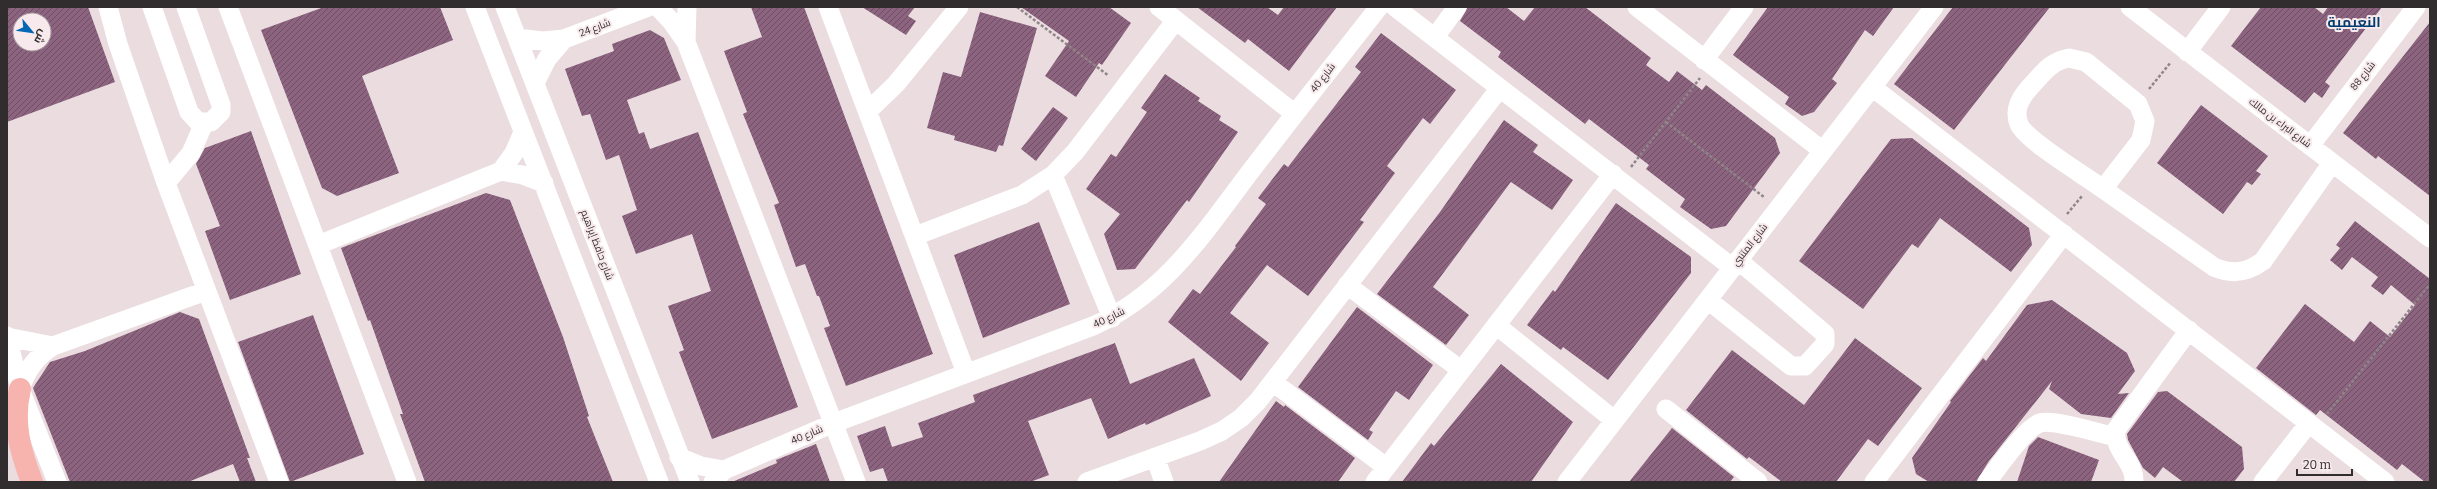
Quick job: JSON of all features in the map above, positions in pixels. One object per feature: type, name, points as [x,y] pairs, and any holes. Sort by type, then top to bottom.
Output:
[{"type":"highway","points":[[20,389],[16,405],[17,432],[32,482]]},
{"type":"street","points":[[108,7],[118,44],[166,183],[279,482]]},
{"type":"street","points":[[152,7],[189,112],[198,122],[204,123],[217,118],[221,106],[186,7]]},
{"type":"street","points":[[228,7],[407,482]]},
{"type":"street","points":[[475,7],[659,482]]},
{"type":"street","name":"شارع حافظ إبراهيم","points":[[506,7],[534,83],[690,482]]},
{"type":"street","name":"شارع 24","points":[[517,38],[542,41],[564,40],[648,7]]},
{"type":"street","points":[[658,7],[672,22],[686,42],[856,482]]},
{"type":"street","points":[[686,42],[687,7]]},
{"type":"street","points":[[828,7],[966,373]]},
{"type":"street","points":[[868,111],[896,84],[959,7]]},
{"type":"street","points":[[1159,7],[1295,114]]},
{"type":"street","name":"شارع 40","points":[[679,457],[701,466],[719,476],[834,423],[1112,318],[1142,298],[1169,274],[1379,7]]},
{"type":"street","points":[[1395,7],[1617,177],[1735,264],[1824,334],[1825,344],[1805,366],[1791,366],[1708,300]]},
{"type":"street","points":[[1435,37],[1457,7]]},
{"type":"street","points":[[1636,7],[1822,151]]},
{"type":"street","points":[[1707,62],[1744,7]]},
{"type":"street","name":"شارع المتنبي","points":[[1567,482],[1934,7]]},
{"type":"street","name":"شارع البراء بن مالك","points":[[2130,7],[2332,163],[2429,235]]},
{"type":"street","points":[[2185,50],[2221,7]]},
{"type":"street","name":"شارع 88","points":[[2310,146],[2416,7]]},
{"type":"street","points":[[915,236],[1022,195],[1053,176],[1075,152],[1176,20]]},
{"type":"street","name":"شارع 24","points":[[534,83],[547,59],[564,40]]},
{"type":"street","points":[[2098,185],[2141,140],[2145,121],[2138,104],[2086,62],[2069,58],[2052,64],[2020,100],[2017,117],[2024,133],[2214,267],[2234,273],[2254,268],[2263,261],[2332,163]]},
{"type":"street","points":[[1872,87],[2385,482]]},
{"type":"street","points":[[1087,482],[1222,431],[1241,418],[1272,382],[1500,88]]},
{"type":"street","points":[[166,183],[191,153],[204,123]]},
{"type":"street","points":[[318,245],[501,171],[514,153],[523,132]]},
{"type":"street","points":[[501,171],[523,175],[544,183]]},
{"type":"street","points":[[1053,176],[1112,318]]},
{"type":"street","points":[[1272,382],[1383,477],[1461,370],[1496,325],[1617,177]]},
{"type":"street","points":[[1874,482],[2060,232]]},
{"type":"street","points":[[1347,285],[1461,370]]},
{"type":"street","points":[[20,389],[32,363],[41,353],[53,346],[206,291]]},
{"type":"street","points":[[1496,325],[1614,420]]},
{"type":"street","points":[[2134,482],[2133,472],[2115,443],[2115,436],[2119,424],[2189,330]]},
{"type":"street","points":[[53,346],[7,336],[20,389],[57,482]]},
{"type":"street","points":[[1666,409],[1758,482]]},
{"type":"street","points":[[1987,482],[2028,432],[2039,423],[2052,423],[2115,436]]},
{"type":"street","points":[[2263,482],[2312,425]]},
{"type":"street","points":[[1155,457],[1164,482]]},
{"type":"path","points":[[1017,7],[1124,87]]},
{"type":"path","points":[[2138,104],[2185,50]]},
{"type":"path","points":[[1617,177],[1666,122],[1707,62]]},
{"type":"path","points":[[1666,122],[1778,208]]},
{"type":"path","points":[[2060,232],[2098,185]]},
{"type":"path","points":[[2312,425],[2430,284]]},
{"type":"building","points":[[7,7],[88,7],[115,82],[7,122]]},
{"type":"building","points":[[324,7],[440,7],[453,40],[362,76],[399,173],[337,196],[322,188],[261,30]]},
{"type":"building","points":[[751,7],[804,7],[933,354],[846,386],[824,328],[830,326],[819,296],[817,296],[805,264],[796,267],[774,205],[779,203],[743,114],[747,112],[724,51],[762,37]]},
{"type":"building","points":[[862,7],[915,7],[908,16],[916,21],[906,35]]},
{"type":"building","points":[[1021,7],[1109,7],[1131,23],[1102,65],[1099,63],[1076,97],[1045,76],[1069,41]]},
{"type":"building","points":[[1197,7],[1267,7],[1278,15],[1284,7],[1337,7],[1289,71],[1248,39],[1245,43]]},
{"type":"building","points":[[1468,7],[1506,7],[1524,21],[1535,7],[1585,7],[1651,58],[1646,65],[1669,82],[1677,71],[1702,90],[1706,85],[1775,138],[1780,153],[1726,226],[1711,229],[1680,207],[1685,199],[1646,169],[1649,165],[1589,119],[1585,124],[1498,57],[1501,52],[1460,21]]},
{"type":"building","points":[[1768,7],[1894,7],[1873,36],[1865,30],[1832,79],[1837,83],[1814,112],[1802,116],[1785,104],[1789,97],[1733,55]]},
{"type":"building","points":[[1953,7],[2050,7],[1954,130],[1894,84]]},
{"type":"building","points":[[2261,7],[2314,7],[2323,14],[2328,7],[2382,7],[2325,82],[2330,86],[2322,98],[2314,92],[2305,103],[2231,46]]},
{"type":"building","points":[[980,12],[1037,28],[1003,146],[999,145],[996,152],[954,140],[955,136],[927,128],[943,72],[961,77]]},
{"type":"building","points":[[2430,22],[2430,196],[2378,156],[2376,159],[2343,133]]},
{"type":"building","points":[[650,30],[664,38],[681,80],[627,100],[639,134],[644,132],[650,149],[698,132],[798,407],[712,439],[679,352],[684,350],[668,306],[711,291],[692,234],[636,254],[622,216],[637,210],[619,155],[606,160],[590,114],[582,116],[565,69],[614,51],[612,44]]},
{"type":"building","points":[[1381,33],[1456,90],[1430,124],[1423,118],[1387,166],[1395,173],[1360,220],[1364,222],[1308,296],[1267,265],[1230,313],[1269,343],[1241,381],[1168,322],[1193,289],[1200,294],[1236,247],[1235,246],[1266,204],[1258,198],[1284,164],[1288,167],[1361,72],[1355,67]]},
{"type":"building","points":[[1165,74],[1200,98],[1198,101],[1221,116],[1219,120],[1238,132],[1189,202],[1187,200],[1135,269],[1117,270],[1104,234],[1120,214],[1086,189],[1111,154],[1116,157],[1147,112],[1141,108]]},
{"type":"building","points":[[2201,105],[2268,156],[2256,171],[2261,174],[2252,185],[2247,182],[2223,214],[2157,163]]},
{"type":"building","points":[[1053,107],[1068,118],[1036,161],[1021,149]]},
{"type":"building","points":[[1504,120],[1538,145],[1533,152],[1573,180],[1552,210],[1511,182],[1510,183],[1433,287],[1469,315],[1446,345],[1377,294],[1440,212]]},
{"type":"building","points":[[251,131],[301,274],[230,300],[205,231],[220,226],[196,164],[205,148]]},
{"type":"building","points":[[1912,138],[2029,228],[2032,245],[2011,272],[1940,218],[1918,248],[1912,244],[1863,309],[1799,261],[1891,139]]},
{"type":"building","points":[[486,193],[510,200],[563,337],[589,416],[587,417],[613,482],[425,482],[400,414],[403,414],[370,320],[368,321],[341,248]]},
{"type":"building","points":[[1616,203],[1691,257],[1691,273],[1608,380],[1563,347],[1561,350],[1527,325],[1553,290],[1555,292]]},
{"type":"building","points":[[2355,221],[2430,279],[2430,482],[2425,482],[2402,464],[2397,470],[2320,410],[2316,415],[2256,368],[2305,304],[2354,342],[2370,321],[2390,337],[2415,305],[2391,285],[2383,295],[2371,286],[2378,277],[2352,257],[2342,270],[2330,260],[2340,248],[2336,245]]},
{"type":"building","points":[[1039,222],[1070,304],[983,338],[954,255]]},
{"type":"building","points":[[2052,300],[2127,353],[2135,371],[2118,394],[2129,393],[2111,418],[2081,414],[2049,389],[2052,381],[1989,461],[1976,482],[1929,482],[1916,474],[1912,458],[1951,402],[1950,401],[1983,358],[1986,361],[2027,305]]},
{"type":"building","points":[[1357,307],[1433,365],[1409,400],[1396,391],[1369,430],[1373,432],[1368,440],[1298,387]]},
{"type":"building","points":[[180,312],[199,319],[250,458],[247,458],[256,482],[240,482],[233,464],[188,482],[70,482],[33,388],[50,362],[85,351]]},
{"type":"building","points":[[313,315],[364,454],[290,482],[238,342]]},
{"type":"building","points":[[1855,338],[1922,388],[1878,446],[1868,439],[1836,482],[1782,482],[1749,457],[1747,459],[1686,410],[1732,350],[1804,405]]},
{"type":"building","points":[[1115,343],[1130,384],[1194,358],[1211,396],[1146,425],[1145,423],[1108,439],[1091,398],[1028,421],[1049,475],[1030,482],[888,482],[883,468],[870,472],[857,436],[885,426],[892,447],[923,437],[918,423],[975,402],[973,395]]},
{"type":"building","points":[[1501,364],[1573,422],[1531,482],[1402,482],[1431,443],[1434,446]]},
{"type":"building","points":[[2167,391],[2242,447],[2244,469],[2234,482],[2183,482],[2163,467],[2155,478],[2143,468],[2128,440],[2127,434],[2158,392]]},
{"type":"building","points":[[1276,401],[1284,407],[1285,405],[1355,458],[1338,482],[1219,482]]},
{"type":"building","points":[[1672,428],[1734,477],[1730,482],[1629,482]]},
{"type":"building","points":[[2038,437],[2099,460],[2091,482],[2017,482],[2029,446]]},
{"type":"building","points":[[816,444],[830,482],[732,482],[777,463],[776,460]]},
{"type":"district","name":"النعيمية","points":[[2354,22]]}]
